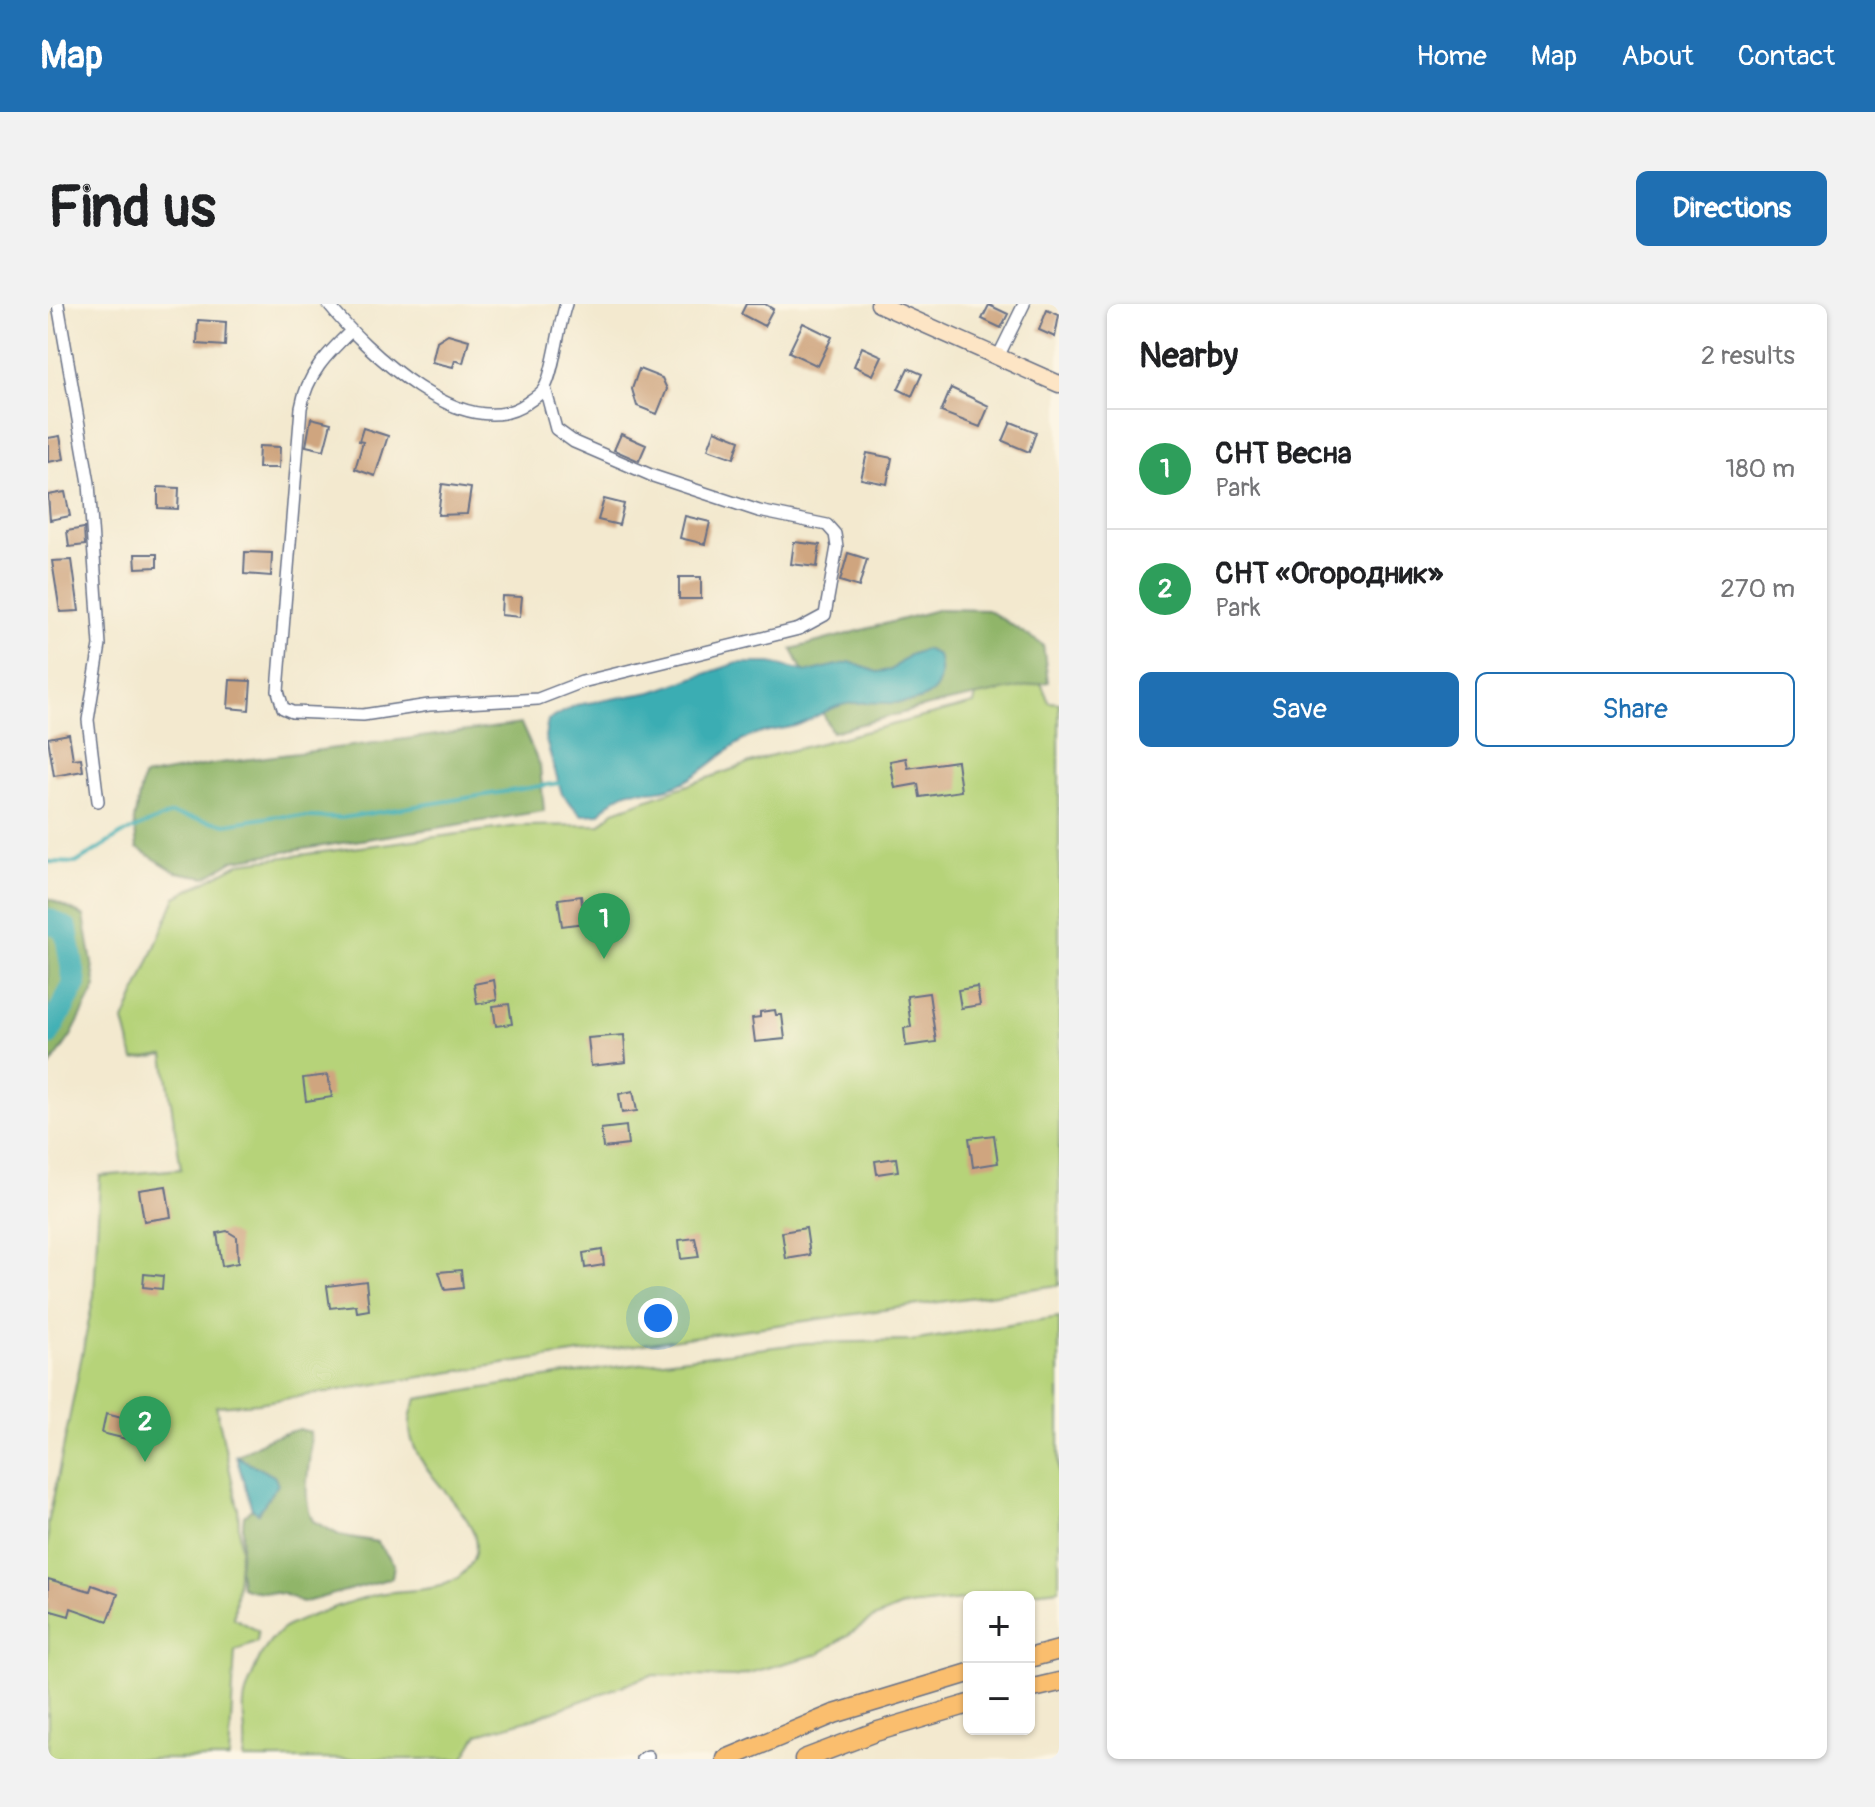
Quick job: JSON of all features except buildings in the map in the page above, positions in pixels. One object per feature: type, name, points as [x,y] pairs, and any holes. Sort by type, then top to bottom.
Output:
[{"type":"main road","points":[[879,304],[1059,384]]},
{"type":"main road","points":[[1035,1656],[1059,1650]]},
{"type":"main road","points":[[726,1759],[843,1710],[963,1675]]},
{"type":"main road","points":[[1035,1688],[1059,1682]]},
{"type":"main road","points":[[804,1759],[891,1727],[963,1706]]},
{"type":"street","points":[[58,304],[89,483],[100,645],[88,720],[98,801]]},
{"type":"street","points":[[328,304],[351,331],[415,383],[454,409],[484,415],[505,413],[522,407],[545,388]]},
{"type":"street","points":[[351,331],[318,364],[308,382],[301,408],[278,696],[283,708],[292,712],[363,715],[429,705],[538,699],[582,682],[799,629],[825,615],[837,547],[835,534],[827,525],[759,511],[653,476],[574,442],[556,429],[545,388],[566,304]]},
{"type":"street","points":[[998,357],[1024,304]]},
{"type":"green space","points":[[940,609],[988,610],[1043,645],[1048,682],[928,706],[832,732],[792,649]]},
{"type":"green space","points":[[992,628],[1018,628],[1049,702],[1059,703],[1059,1285],[503,1364],[258,1403],[216,1406],[238,1508],[240,1550],[234,1618],[258,1631],[257,1642],[235,1651],[229,1759],[48,1759],[48,1524],[94,1295],[100,1176],[181,1169],[164,1055],[134,1060],[124,1021],[176,897],[240,863],[519,826],[600,825],[614,811],[773,755],[974,704]]},
{"type":"green space","points":[[521,724],[540,766],[544,811],[234,860],[206,877],[176,872],[137,848],[134,820],[143,777],[213,764]]},
{"type":"green space","points":[[48,898],[84,916],[96,987],[71,1036],[48,1069]]},
{"type":"green space","points":[[1059,1317],[1059,1589],[963,1591],[963,1600],[900,1607],[872,1619],[819,1654],[734,1677],[651,1675],[538,1717],[478,1734],[463,1759],[244,1759],[246,1693],[262,1654],[280,1632],[312,1615],[366,1597],[426,1589],[451,1582],[470,1565],[476,1545],[471,1526],[426,1467],[414,1446],[410,1423],[417,1399],[608,1368],[806,1343],[911,1341]]},
{"type":"green space","points":[[299,1429],[310,1432],[307,1499],[313,1521],[339,1535],[377,1542],[394,1564],[392,1578],[302,1603],[278,1593],[241,1587],[239,1568],[244,1515],[252,1509],[259,1513],[273,1476],[236,1456],[269,1438]]},
{"type":"water","points":[[925,649],[938,655],[940,679],[931,694],[917,701],[842,705],[798,725],[756,734],[741,741],[685,781],[662,790],[629,791],[599,814],[581,815],[562,794],[545,737],[548,720],[576,705],[652,692],[737,663],[771,663],[808,672],[850,662],[877,672],[891,670],[909,655]]},
{"type":"water","points":[[236,1456],[274,1476],[278,1484],[258,1513],[252,1509]]},
{"type":"waterway","points":[[48,862],[76,863],[122,834],[171,814],[226,824],[277,816],[342,818],[559,783]]},
{"type":"waterway","points":[[48,920],[66,929],[75,984],[48,1034]]},
{"type":"place","name":"СНТ Весна","points":[[604,959]]},
{"type":"place","name":"СНТ «Огородник»","points":[[145,1462]]}]
